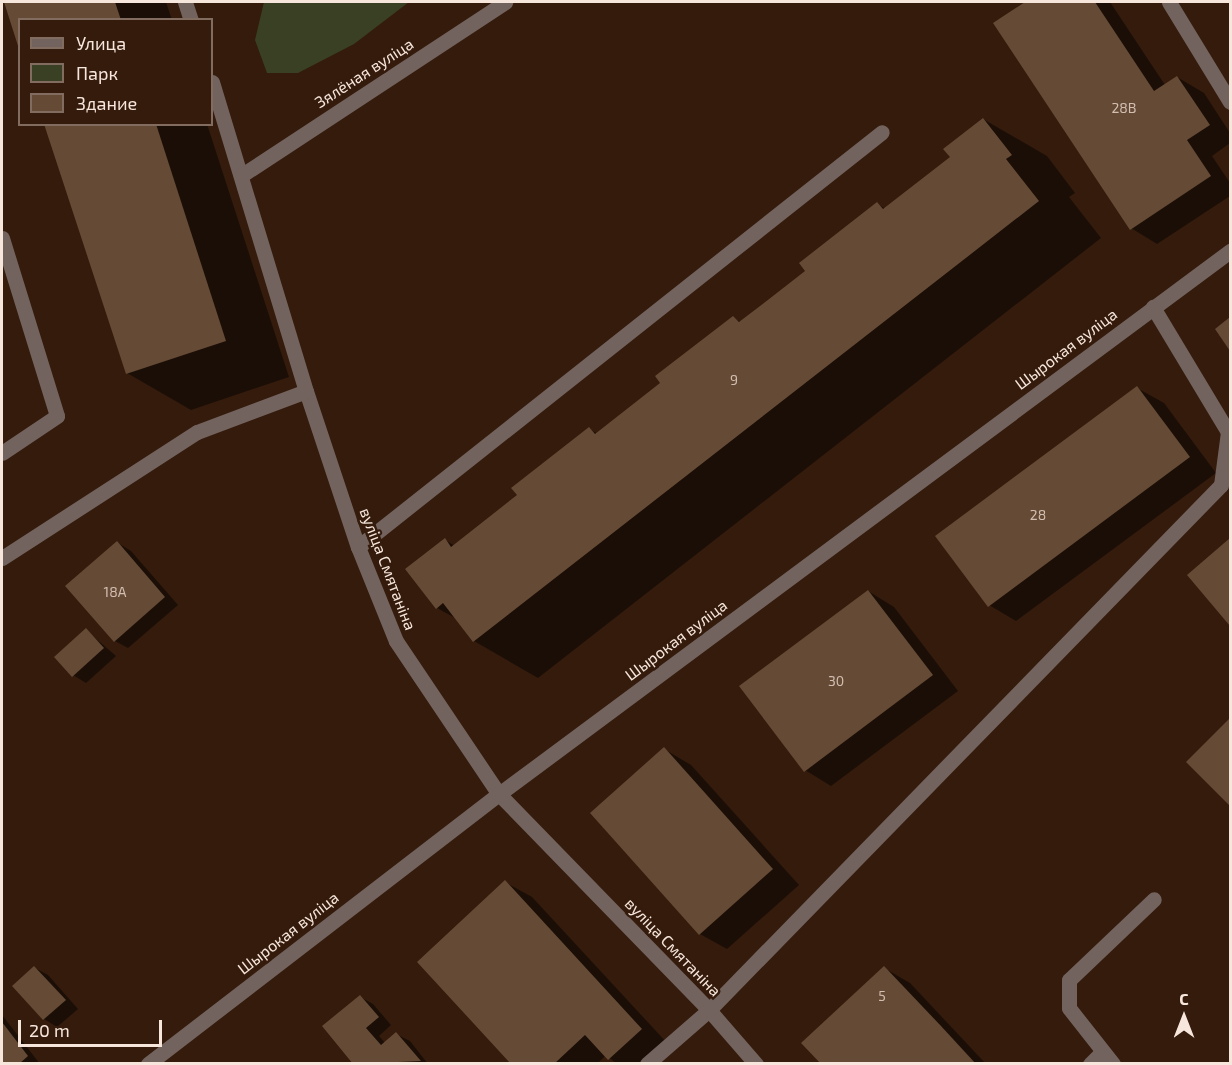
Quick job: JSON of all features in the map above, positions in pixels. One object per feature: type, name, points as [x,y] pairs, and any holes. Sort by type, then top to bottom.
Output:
[{"type":"street","points":[[185,2],[190,18]]},
{"type":"street","name":"Зялёная вуліца","points":[[242,175],[505,2]]},
{"type":"street","points":[[1169,2],[1229,97]]},
{"type":"street","name":"вуліца Смятаніна","points":[[213,85],[306,392],[358,547],[396,641],[498,794],[709,1010],[756,1064]]},
{"type":"street","points":[[358,547],[449,478],[882,132]]},
{"type":"street","points":[[2,238],[57,416],[2,453]]},
{"type":"street","name":"Шырокая вуліца","points":[[148,1064],[498,794],[1230,250]]},
{"type":"street","points":[[647,1064],[709,1010],[1221,485],[1228,432],[1154,307]]},
{"type":"street","points":[[2,558],[197,432],[306,392]]},
{"type":"street","points":[[1113,1064],[1069,1008],[1069,980],[1154,899]]},
{"type":"street","points":[[1090,1064],[1102,1052]]},
{"type":"green space","points":[[264,2],[409,2],[354,44],[298,73],[267,73],[255,40]]},
{"type":"building","points":[[4,2],[115,2],[120,18],[18,18],[18,46]]},
{"type":"building","points":[[1025,2],[1095,2],[1154,91],[1177,76],[1210,125],[1187,140],[1211,176],[1130,230],[993,23]]},
{"type":"building","points":[[983,118],[1012,155],[1006,159],[1039,201],[473,642],[443,603],[436,609],[405,569],[445,538],[451,547],[517,495],[511,488],[589,427],[595,434],[660,383],[655,376],[733,316],[739,322],[773,296],[805,271],[799,263],[877,202],[883,209],[950,157],[943,149]]},
{"type":"building","points":[[45,126],[157,126],[226,341],[126,374]]},
{"type":"building","points":[[1230,317],[1230,351],[1215,329]]},
{"type":"building","points":[[1137,386],[1190,457],[988,607],[935,536]]},
{"type":"building","points":[[1230,538],[1230,626],[1187,575]]},
{"type":"building","points":[[117,541],[165,597],[114,642],[65,586]]},
{"type":"building","points":[[868,590],[933,675],[804,772],[739,686]]},
{"type":"building","points":[[86,628],[104,648],[72,677],[54,657]]},
{"type":"building","points":[[1230,718],[1230,806],[1186,762]]},
{"type":"building","points":[[664,747],[773,869],[699,935],[590,813]]},
{"type":"building","points":[[505,880],[642,1029],[608,1060],[585,1035],[554,1064],[511,1064],[417,962]]},
{"type":"building","points":[[34,966],[66,1000],[43,1020],[12,986]]},
{"type":"building","points":[[884,966],[976,1064],[821,1064],[801,1043]]},
{"type":"building","points":[[360,995],[379,1017],[366,1028],[381,1045],[396,1032],[421,1061],[353,1064],[322,1026]]},
{"type":"building","points":[[2,1022],[28,1056],[19,1064],[2,1064]]}]
